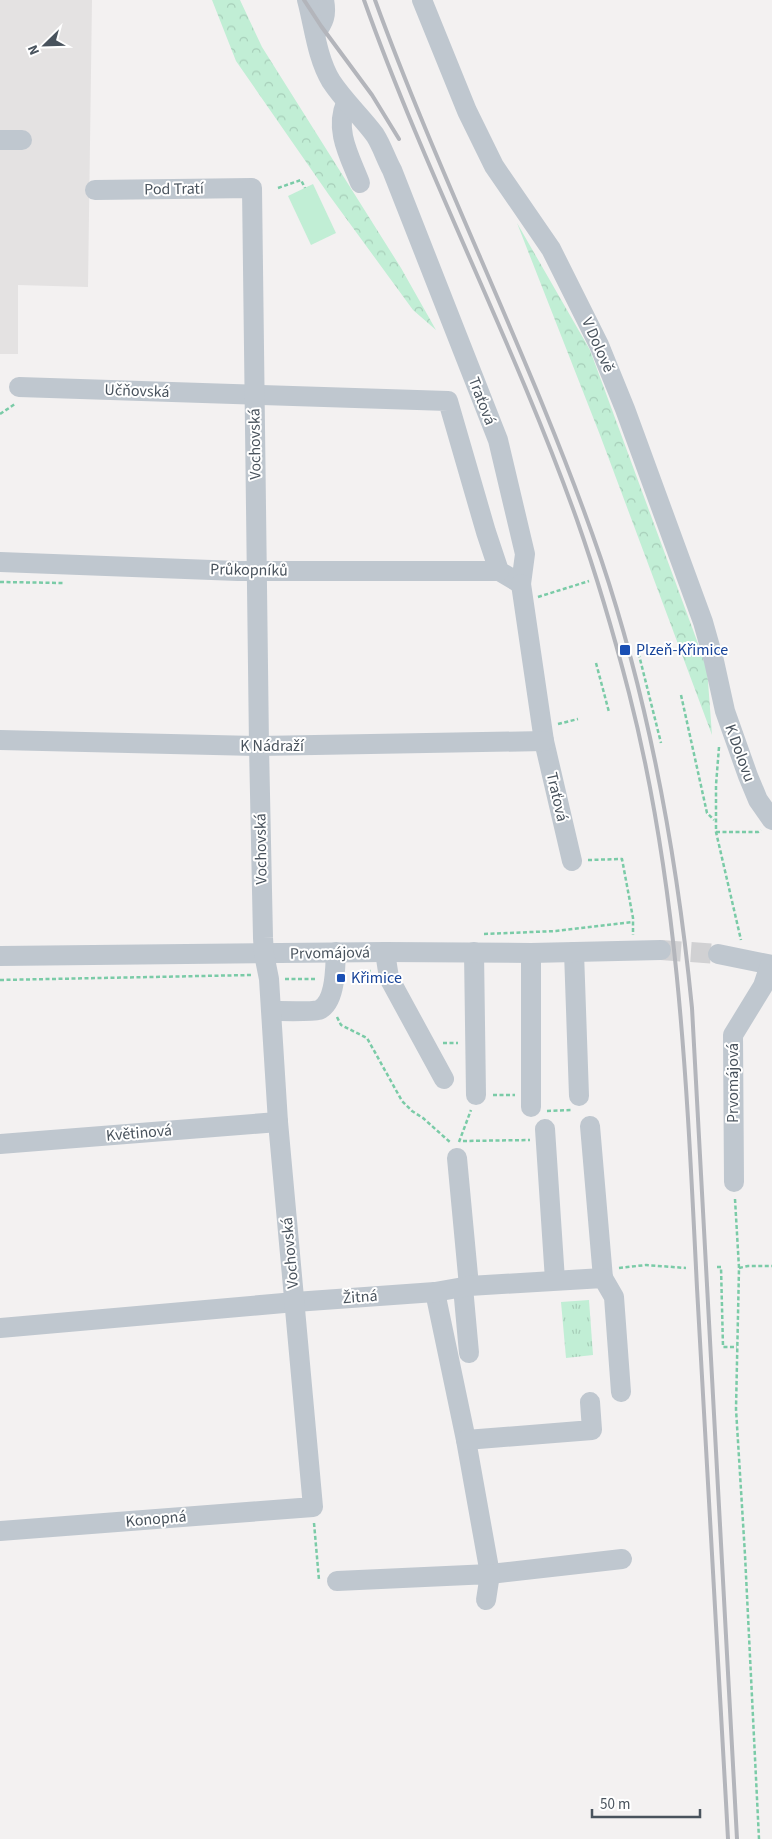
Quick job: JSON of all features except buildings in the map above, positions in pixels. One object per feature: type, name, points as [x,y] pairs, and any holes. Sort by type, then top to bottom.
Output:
[{"type":"street","name":"Traťová","points":[[307,0],[315,34],[330,80],[346,103],[376,137],[392,170],[498,440],[525,554],[522,593],[544,741],[572,861]]},
{"type":"street","points":[[315,34],[324,21],[326,12],[324,0]]},
{"type":"street","name":"V Dolově","points":[[422,0],[467,111],[494,166],[551,249],[599,344],[625,409],[703,622],[725,711]]},
{"type":"street","points":[[346,103],[341,120],[342,134],[360,183]]},
{"type":"street","points":[[0,140],[22,140]]},
{"type":"street","name":"Pod Tratí","points":[[95,190],[252,188],[254,395]]},
{"type":"street","name":"Učňovská","points":[[19,387],[448,401]]},
{"type":"street","name":"Vochovská","points":[[254,395],[258,746],[264,954],[272,1011],[278,1122],[313,1507]]},
{"type":"street","name":"Traťová","points":[[448,401],[499,571]]},
{"type":"street","name":"Průkopníků","points":[[0,562],[257,571],[499,571]]},
{"type":"street","points":[[499,571],[522,593]]},
{"type":"street","name":"K Dolovu","points":[[725,711],[758,800],[772,820]]},
{"type":"street","name":"K Nádraží","points":[[0,740],[258,746],[544,741]]},
{"type":"street","name":"Prvomájová","points":[[0,956],[336,952],[531,953],[660,950]]},
{"type":"street","points":[[272,1011],[318,1010],[328,1003],[335,979],[336,952]]},
{"type":"street","points":[[385,952],[389,978],[444,1079]]},
{"type":"street","points":[[474,952],[476,1095]]},
{"type":"street","points":[[574,952],[579,1096]]},
{"type":"street","points":[[531,953],[531,1101]]},
{"type":"street","name":"Prvomájová","points":[[718,954],[771,965],[763,986],[733,1035],[734,1182]]},
{"type":"street","name":"Květinová","points":[[0,1144],[278,1122]]},
{"type":"street","points":[[590,1126],[603,1278],[614,1297],[621,1392]]},
{"type":"street","points":[[546,1134],[556,1280]]},
{"type":"street","points":[[458,1150],[469,1353]]},
{"type":"street","name":"Žitná","points":[[0,1328],[295,1302],[435,1292],[466,1287],[603,1278]]},
{"type":"street","points":[[435,1292],[466,1440],[490,1574],[486,1600]]},
{"type":"street","points":[[466,1440],[592,1430],[590,1402]]},
{"type":"street","name":"Konopná","points":[[0,1532],[313,1507]]},
{"type":"street","points":[[337,1581],[490,1574],[622,1559]]},
{"type":"path","points":[[278,188],[301,180],[305,188]]},
{"type":"path","points":[[522,593],[589,581]]},
{"type":"path","points":[[637,647],[661,744]]},
{"type":"path","points":[[596,663],[609,712]]},
{"type":"path","points":[[681,695],[707,812],[714,822]]},
{"type":"path","points":[[732,731],[720,741],[714,822],[741,940]]},
{"type":"path","points":[[716,832],[758,832],[772,820]]},
{"type":"path","points":[[501,933],[556,930],[632,922],[622,860],[572,861]]},
{"type":"path","points":[[328,1003],[341,1025],[368,1038],[402,1101],[458,1150]]},
{"type":"path","points":[[424,1043],[474,1044]]},
{"type":"path","points":[[458,1150],[476,1095],[531,1101],[538,1111],[571,1111],[580,1105],[579,1096]]},
{"type":"path","points":[[458,1150],[546,1134]]},
{"type":"path","points":[[734,1182],[739,1268],[736,1409],[746,1555],[759,1839]]},
{"type":"path","points":[[739,1268],[772,1266]]},
{"type":"path","points":[[717,1267],[720,1267],[723,1347],[737,1347]]},
{"type":"path","points":[[313,1507],[319,1582],[337,1581]]},
{"type":"shaded area","points":[[0,0],[92,0],[88,287],[18,285],[18,354],[0,354]]},
{"type":"green space","points":[[212,0],[240,0],[262,47],[401,268],[436,330],[413,310],[329,195],[236,61]]},
{"type":"green space","points":[[313,184],[336,233],[311,245],[288,196]]},
{"type":"green space","points":[[517,223],[590,350],[707,668],[712,735],[600,435]]},
{"type":"green space","points":[[589,1300],[593,1355],[566,1358],[561,1302]]},
{"type":"tunnel","points":[[661,950],[718,954]]},
{"type":"railway","points":[[304,0],[372,95],[399,139]]},
{"type":"railway","points":[[364,0],[415,131],[526,389],[577,520],[617,650],[646,766],[670,914],[684,1063],[728,1839]]},
{"type":"railway","points":[[375,0],[430,140],[548,418],[601,559],[634,669],[659,781],[670,838],[692,1008],[737,1839]]},
{"type":"place","name":"Plzeň-Křimice","points":[[625,650]]},
{"type":"place","name":"Křimice","points":[[341,978]]}]
